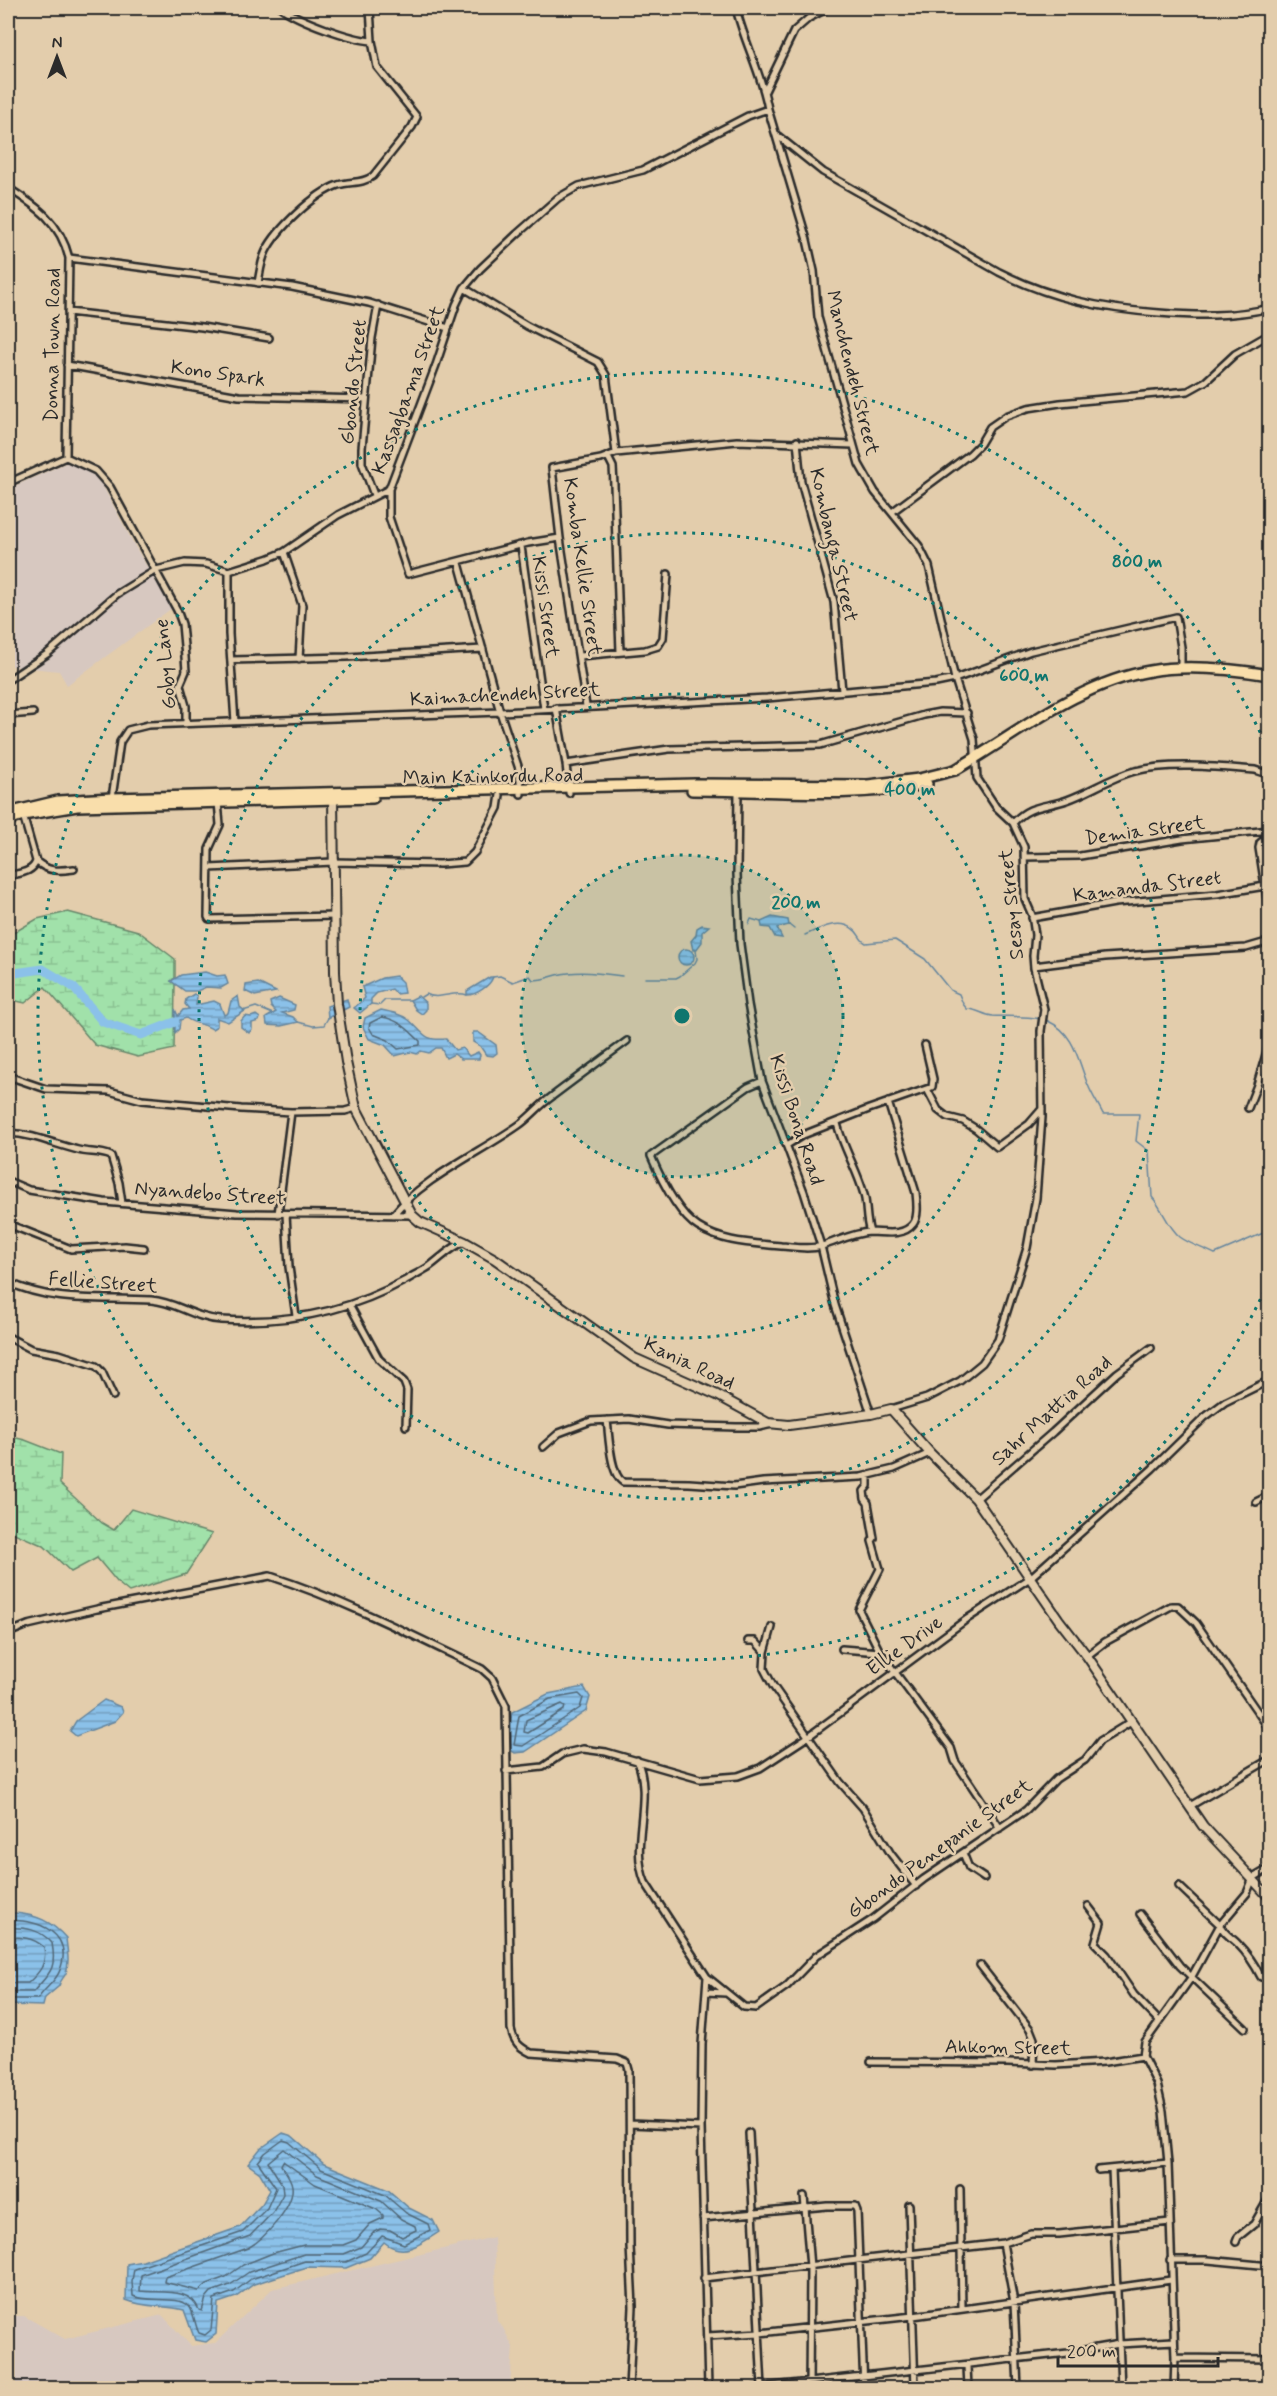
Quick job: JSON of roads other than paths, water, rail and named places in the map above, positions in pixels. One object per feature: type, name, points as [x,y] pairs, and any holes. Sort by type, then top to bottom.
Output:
[{"type":"main road","points":[[9,816],[58,801],[112,802],[695,787],[851,789],[935,777],[955,770],[978,759],[1091,690],[1143,672],[1181,669],[1233,670],[1269,675]]},
{"type":"main road","points":[[695,787],[738,790],[752,787]]},
{"type":"main road","name":"Main Kainkordu Road","points":[[445,793],[500,795],[521,791]]},
{"type":"main road","points":[[333,796],[338,1014],[356,1108],[412,1215]]},
{"type":"main road","points":[[166,800],[218,802],[255,797]]},
{"type":"main road","points":[[9,816],[112,802]]},
{"type":"main road","name":"Kania Road","points":[[412,1215],[420,1222],[465,1242],[520,1276],[634,1358],[717,1395],[757,1418],[774,1424],[789,1425],[871,1414],[891,1409]]},
{"type":"main road","points":[[891,1409],[930,1453],[976,1499],[1190,1806],[1226,1853],[1253,1878],[1269,1898]]},
{"type":"street","points":[[282,8],[319,26],[372,41]]},
{"type":"street","points":[[258,283],[266,252],[279,232],[306,206],[331,188],[344,183],[364,182],[374,176],[417,117],[377,67],[372,41],[370,8]]},
{"type":"street","name":"Manchendeh Street","points":[[736,8],[746,45],[765,91],[768,109],[807,240],[814,272],[818,317],[853,445],[864,474],[875,492],[919,546],[929,566],[955,679],[967,713],[978,759]]},
{"type":"street","points":[[765,91],[794,31],[809,18],[828,8]]},
{"type":"street","name":"Kassagbama Street","points":[[459,563],[408,574],[389,517],[389,489],[464,288],[480,269],[558,198],[579,186],[643,170],[748,116],[768,109]]},
{"type":"street","points":[[777,135],[823,172],[1007,276],[1054,296],[1109,308],[1193,316],[1216,316],[1269,308]]},
{"type":"street","name":"Donna Town Road","points":[[8,188],[40,208],[65,242],[69,258],[66,457]]},
{"type":"street","points":[[69,258],[278,284],[378,305],[448,328]]},
{"type":"street","points":[[464,288],[512,317],[598,362],[606,375],[616,453]]},
{"type":"street","name":"Gbondo Street","points":[[374,495],[362,456],[366,399],[378,305]]},
{"type":"street","points":[[68,312],[202,327],[269,338]]},
{"type":"street","points":[[892,512],[970,454],[980,444],[990,427],[1006,416],[1043,404],[1188,390],[1206,381],[1235,354],[1269,334]]},
{"type":"street","name":"Kono Spark","points":[[67,365],[239,396],[366,399]]},
{"type":"street","points":[[620,652],[613,467],[608,457],[616,453],[737,441],[797,441],[853,445]]},
{"type":"street","name":"Kombanga Street","points":[[797,441],[801,482],[834,602],[842,691]]},
{"type":"street","points":[[8,483],[66,457]]},
{"type":"street","name":"Goby Lane","points":[[66,457],[102,476],[125,512],[182,624],[186,671],[180,685],[186,706],[186,724]]},
{"type":"street","name":"Komba Kellie Street","points":[[586,706],[560,538],[552,468],[608,457]]},
{"type":"street","points":[[8,680],[47,654],[117,594],[156,570],[186,563],[206,564],[229,571],[285,552],[338,515],[389,489]]},
{"type":"street","points":[[521,791],[519,769],[500,712],[459,563],[560,538]]},
{"type":"street","name":"Kissi Street","points":[[521,546],[544,708]]},
{"type":"street","points":[[285,552],[302,605],[299,659]]},
{"type":"street","points":[[229,571],[235,722]]},
{"type":"street","points":[[580,656],[645,650],[661,642],[668,574]]},
{"type":"street","name":"Kaimachendeh Street","points":[[112,802],[120,742],[124,734],[137,727],[500,712],[767,698],[842,691],[955,679],[1031,651],[1176,617],[1181,647],[1181,669]]},
{"type":"street","points":[[231,660],[299,659],[483,649]]},
{"type":"street","points":[[556,708],[569,790]]},
{"type":"street","points":[[8,715],[33,713]]},
{"type":"street","points":[[566,764],[669,749],[820,745],[924,715],[967,713]]},
{"type":"street","name":"Sesay Street","points":[[891,1409],[927,1398],[960,1381],[982,1363],[998,1340],[1021,1269],[1036,1198],[1042,1109],[1044,1009],[1034,966],[1035,935],[1025,899],[1024,857],[1019,833],[1013,823],[996,807],[977,778],[978,759]]},
{"type":"street","points":[[1013,823],[1025,811],[1069,799],[1119,777],[1151,768],[1168,765],[1255,770],[1267,774]]},
{"type":"street","name":"Kissi Bona Road","points":[[738,790],[737,874],[740,944],[762,1081],[787,1145],[821,1246],[835,1305],[871,1414]]},
{"type":"street","points":[[209,868],[333,862],[440,864],[465,862],[475,852],[498,808],[500,795]]},
{"type":"street","points":[[8,797],[9,816]]},
{"type":"street","points":[[218,802],[220,825],[211,843],[209,868],[208,917],[210,919],[335,916]]},
{"type":"street","points":[[23,815],[36,861],[50,870],[74,869]]},
{"type":"street","points":[[1269,833],[1260,843],[1259,848],[1269,918]]},
{"type":"street","name":"Demia Street","points":[[1024,857],[1090,854],[1172,841],[1269,833]]},
{"type":"street","points":[[8,876],[32,870],[36,861]]},
{"type":"street","name":"Kamanda Street","points":[[1032,918],[1114,903],[1217,894],[1265,886]]},
{"type":"street","points":[[1034,966],[1105,957],[1245,948],[1269,941]]},
{"type":"street","points":[[393,1215],[405,1201],[458,1163],[520,1124],[550,1098],[627,1041]]},
{"type":"street","points":[[1248,1108],[1269,1041]]},
{"type":"street","points":[[787,1145],[803,1135],[888,1102],[932,1088],[934,1084],[925,1045]]},
{"type":"street","points":[[8,1076],[46,1089],[97,1090],[142,1100],[291,1112],[345,1111],[356,1108]]},
{"type":"street","points":[[762,1081],[748,1088],[651,1156],[664,1185],[683,1214],[703,1230],[751,1245],[804,1248],[821,1246],[845,1237],[870,1232],[892,1233],[906,1229],[915,1221],[916,1193],[888,1102]]},
{"type":"street","points":[[927,1089],[938,1110],[947,1117],[963,1121],[976,1129],[997,1147],[1029,1124],[1042,1109]]},
{"type":"street","points":[[278,1214],[291,1112]]},
{"type":"street","points":[[837,1123],[842,1143],[865,1198],[870,1232]]},
{"type":"street","points":[[8,1133],[29,1135],[79,1150],[105,1153],[111,1156],[122,1203]]},
{"type":"street","name":"Nyandebo Street","points":[[8,1182],[41,1192],[122,1203],[278,1214],[412,1215]]},
{"type":"street","points":[[286,1214],[289,1267],[296,1316]]},
{"type":"street","points":[[8,1224],[71,1249],[124,1245],[144,1248]]},
{"type":"street","name":"Fellie Street","points":[[8,1282],[25,1290],[51,1296],[158,1301],[205,1319],[235,1321],[296,1316],[325,1313],[350,1306],[401,1283],[465,1242]]},
{"type":"street","points":[[350,1306],[379,1359],[404,1382],[407,1390],[406,1426]]},
{"type":"street","points":[[8,1336],[31,1349],[59,1354],[96,1366],[102,1372],[113,1396]]},
{"type":"street","name":"Sahr Mattia Road","points":[[976,1499],[1117,1373],[1151,1348]]},
{"type":"street","name":"Ellie Drive","points":[[506,1771],[543,1767],[562,1754],[584,1749],[637,1760],[700,1779],[728,1778],[747,1774],[760,1768],[809,1736],[967,1619],[1030,1578],[1144,1476],[1205,1417],[1225,1402],[1269,1380]]},
{"type":"street","points":[[543,1447],[559,1432],[591,1421],[629,1419],[668,1425],[736,1427],[760,1427],[774,1424]]},
{"type":"street","points":[[607,1420],[615,1473],[617,1478],[623,1482],[734,1486],[763,1482],[826,1480],[868,1476],[894,1469],[930,1453]]},
{"type":"street","points":[[868,1476],[868,1486],[864,1491],[865,1499],[868,1503],[874,1538],[872,1541],[880,1569],[859,1610],[880,1652],[894,1672],[908,1686],[951,1748],[955,1761],[1000,1828]]},
{"type":"street","points":[[1256,1502],[1269,1495]]},
{"type":"street","points":[[8,1633],[27,1625],[97,1609],[270,1576],[395,1627],[483,1669],[496,1684],[506,1706],[511,2029],[514,2041],[531,2053],[617,2058],[627,2063],[633,2307],[629,2388]]},
{"type":"street","points":[[1087,1656],[1105,1642],[1172,1606],[1178,1605],[1196,1623],[1269,1730]]},
{"type":"street","points":[[772,1627],[765,1652],[764,1669],[773,1686],[840,1782],[863,1808],[891,1854],[916,1886]]},
{"type":"street","points":[[748,1641],[756,1641],[765,1652]]},
{"type":"street","points":[[842,1649],[880,1652]]},
{"type":"street","name":"Gbondo Penepanie Street","points":[[726,1993],[736,2002],[749,2008],[756,2008],[787,1986],[816,1956],[873,1919],[982,1838],[1026,1810],[1056,1779],[1085,1760],[1100,1740],[1131,1722]]},
{"type":"street","points":[[1190,1806],[1269,1759]]},
{"type":"street","points":[[637,1760],[642,1774],[643,1791],[639,1853],[642,1875],[655,1900],[707,1977],[726,1993]]},
{"type":"street","points":[[963,1853],[969,1868],[984,1878]]},
{"type":"street","points":[[1174,2388],[1168,2163],[1157,2084],[1143,2056],[1145,2042],[1191,1978],[1220,1925],[1246,1893],[1253,1878],[1269,1868]]},
{"type":"street","points":[[1179,1886],[1238,1944],[1255,1965],[1261,1977]]},
{"type":"street","points":[[1246,1893],[1260,1888]]},
{"type":"street","points":[[1088,1906],[1101,1923],[1095,1943],[1107,1955],[1134,1995],[1159,2021]]},
{"type":"street","points":[[1140,1914],[1191,1978],[1245,2028]]},
{"type":"street","points":[[980,1965],[1030,2029],[1034,2039],[1033,2065]]},
{"type":"street","points":[[707,1977],[702,2044],[701,2127],[708,2388]]},
{"type":"street","points":[[706,1992],[726,1993]]},
{"type":"street","name":"Ahkom Street","points":[[871,2062],[1082,2064],[1143,2056]]},
{"type":"street","points":[[630,2124],[701,2127]]},
{"type":"street","points":[[749,2133],[758,2273],[760,2388]]},
{"type":"street","points":[[1098,2170],[1168,2163]]},
{"type":"street","points":[[1112,2169],[1121,2388]]},
{"type":"street","points":[[960,2188],[962,2308]]},
{"type":"street","points":[[804,2196],[810,2267],[809,2385]]},
{"type":"street","points":[[1236,2242],[1238,2237],[1254,2224],[1269,2196]]},
{"type":"street","points":[[909,2205],[915,2388]]},
{"type":"street","points":[[703,2218],[855,2206],[864,2388]]},
{"type":"street","points":[[704,2278],[1003,2243],[1031,2234],[1059,2234],[1170,2222]]},
{"type":"street","points":[[1003,2243],[1014,2302],[1018,2388]]},
{"type":"street","points":[[1170,2260],[1208,2260],[1269,2266]]},
{"type":"street","points":[[707,2336],[913,2316],[1171,2280]]},
{"type":"street","points":[[755,2388],[809,2385],[967,2366],[1119,2344],[1174,2342]]},
{"type":"street","points":[[1175,2358],[1269,2359]]},
{"type":"street","points":[[967,2366],[968,2388]]},
{"type":"water","points":[[772,917],[788,920],[789,925],[777,928],[782,938],[775,937],[770,928],[762,927],[761,922]]},
{"type":"water","points":[[702,925],[709,926],[702,932],[702,942],[696,950],[693,950],[691,941],[696,935],[697,928]]},
{"type":"water","points":[[683,949],[689,949],[694,957],[692,963],[683,965],[678,960],[678,954]]},
{"type":"water","points":[[205,972],[217,976],[225,975],[228,984],[221,988],[206,987],[197,991],[185,991],[171,981],[181,975]]},
{"type":"water","points":[[396,976],[402,982],[404,993],[397,994],[392,989],[377,993],[371,999],[371,1004],[360,1013],[354,1008],[365,998],[362,987],[382,978]]},
{"type":"water","points":[[493,977],[486,987],[467,995],[467,991]]},
{"type":"water","points":[[258,983],[276,992],[255,996],[245,991],[246,985]]},
{"type":"water","points":[[194,994],[197,996],[196,1005],[214,1001],[220,1004],[224,1015],[228,1013],[231,1001],[238,996],[240,1007],[245,1011],[228,1022],[217,1018],[217,1026],[212,1029],[186,1018],[180,1020],[179,1029],[175,1033],[175,1009],[178,1016],[183,1010],[189,1009],[185,1004],[186,999]]},
{"type":"water","points":[[418,996],[426,1003],[426,1010],[422,1014],[416,1010],[410,1000]]},
{"type":"water","points":[[279,998],[295,1005],[294,1010],[282,1013],[293,1017],[298,1022],[281,1026],[267,1025],[266,1018],[276,1012],[270,1002]]},
{"type":"water","points":[[347,999],[349,1007],[328,1018],[327,1006]]},
{"type":"water","points":[[381,1010],[406,1018],[428,1037],[446,1039],[455,1050],[462,1048],[469,1056],[478,1052],[479,1059],[461,1059],[454,1054],[446,1058],[441,1048],[436,1048],[429,1053],[421,1051],[417,1054],[410,1052],[395,1056],[385,1045],[369,1039],[363,1027],[365,1018]]},
{"type":"water","points":[[256,1015],[260,1018],[259,1021],[252,1023],[249,1033],[241,1027],[241,1021],[245,1016]]},
{"type":"water","points":[[473,1032],[478,1032],[496,1045],[497,1053],[493,1056],[486,1055],[480,1046],[473,1042]]},
{"type":"water","points":[[584,1687],[590,1697],[586,1711],[525,1752],[515,1753],[507,1748],[512,1712],[548,1694]]},
{"type":"water","points":[[104,1700],[121,1707],[123,1712],[115,1721],[76,1736],[70,1731],[76,1721]]},
{"type":"water","points":[[15,1913],[43,1920],[55,1927],[66,1938],[68,1960],[66,1973],[59,1986],[45,1998],[43,2006],[8,2005],[8,1915]]},
{"type":"water","points":[[283,2133],[292,2136],[324,2164],[388,2190],[409,2208],[433,2220],[439,2232],[412,2248],[398,2249],[384,2242],[370,2258],[346,2268],[307,2267],[254,2284],[236,2297],[218,2303],[216,2334],[206,2342],[195,2340],[184,2310],[126,2300],[127,2264],[143,2261],[240,2227],[262,2204],[270,2190],[260,2173],[248,2164],[260,2149]]},
{"type":"waterway","points":[[749,924],[751,919],[761,922]]},
{"type":"waterway","points":[[805,935],[842,924],[855,931],[866,943],[895,940],[925,959],[950,990],[959,994],[967,1009],[993,1016],[1036,1018],[1057,1026],[1070,1040],[1103,1114],[1139,1114],[1136,1141],[1149,1151],[1152,1197],[1180,1237],[1215,1254],[1268,1231],[1270,1233]]},
{"type":"waterway","points":[[789,925],[794,929]]},
{"type":"waterway","points":[[645,978],[680,976],[695,963],[696,950]]},
{"type":"waterway","points":[[8,974],[43,969],[73,987],[103,1022],[141,1035],[175,1022]]},
{"type":"waterway","points":[[493,977],[500,976],[513,982],[530,976],[536,980],[573,973],[622,976]]},
{"type":"waterway","points":[[421,997],[426,994],[431,996],[467,995]]},
{"type":"waterway","points":[[371,1004],[380,1005],[385,1000],[410,1000]]},
{"type":"waterway","points":[[243,1011],[256,1007],[273,1014]]},
{"type":"waterway","points":[[298,1022],[313,1026],[324,1025],[328,1018]]}]
